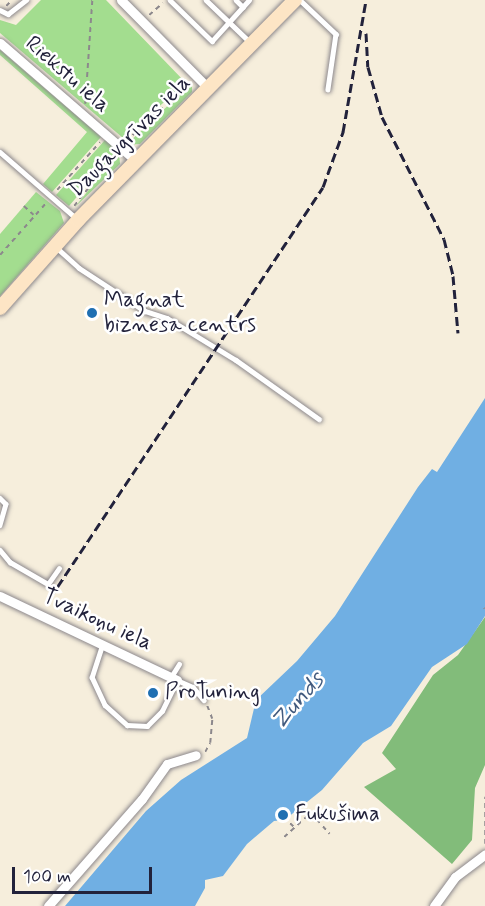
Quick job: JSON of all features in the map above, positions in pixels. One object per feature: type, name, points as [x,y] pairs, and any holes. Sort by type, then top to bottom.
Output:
[{"type":"main road","name":"Daugavgrīvas iela","points":[[0,308],[54,246],[75,214],[136,161],[295,0]]},
{"type":"street","points":[[121,0],[208,88]]},
{"type":"street","name":"Riekstu iela","points":[[0,43],[136,161]]},
{"type":"street","name":"Tvaikoņu iela","points":[[0,596],[174,678]]},
{"type":"street","points":[[48,906],[142,800],[167,764],[196,755]]},
{"type":"street","points":[[434,906],[455,877],[485,854]]},
{"type":"lane","points":[[0,10],[8,14],[26,0]]},
{"type":"lane","points":[[168,0],[212,41],[249,0]]},
{"type":"lane","points":[[208,0],[252,44]]},
{"type":"lane","points":[[236,0],[243,7]]},
{"type":"lane","points":[[300,0],[336,34],[328,89]]},
{"type":"lane","points":[[0,152],[75,214]]},
{"type":"lane","points":[[54,246],[79,268],[146,311],[167,318],[236,360],[319,419]]},
{"type":"lane","points":[[0,498],[6,504],[0,525]]},
{"type":"lane","points":[[0,550],[10,562],[48,584],[59,568]]},
{"type":"lane","points":[[103,644],[92,677],[105,705],[127,725],[147,726],[162,711],[178,664]]},
{"type":"lane","points":[[174,678],[193,687],[204,700]]},
{"type":"path","points":[[84,116],[92,0]]},
{"type":"path","points":[[142,22],[168,0]]},
{"type":"path","points":[[124,143],[196,77]]},
{"type":"path","points":[[75,214],[118,150]]},
{"type":"path","points":[[24,206],[35,215]]},
{"type":"path","points":[[196,755],[203,753],[210,743],[212,719],[204,700]]},
{"type":"path","points":[[485,797],[485,845]]},
{"type":"path","points":[[284,837],[310,813],[330,834]]},
{"type":"path","points":[[284,817],[294,828]]},
{"type":"green space","points":[[41,0],[106,0],[186,83],[123,138],[0,33],[0,20],[16,25]]},
{"type":"green space","points":[[0,50],[101,137],[52,192],[43,184],[87,132],[0,55]]},
{"type":"green space","points":[[192,83],[192,92],[140,144],[126,145]]},
{"type":"green space","points":[[105,140],[117,150],[69,206],[56,195]]},
{"type":"green space","points":[[119,152],[120,164],[75,207]]},
{"type":"green space","points":[[36,192],[60,211],[64,223],[0,296],[0,234]]},
{"type":"green space","points":[[485,617],[485,765],[475,788],[472,840],[452,864],[364,787],[396,769],[382,753],[433,675],[458,655]]},
{"type":"water","name":"Zunds","points":[[485,398],[485,616],[467,644],[432,667],[391,726],[363,743],[322,790],[287,818],[282,809],[277,814],[285,820],[274,821],[247,844],[223,876],[205,880],[205,888],[195,906],[65,906],[146,811],[181,780],[247,738],[256,700],[297,661],[335,616],[418,487],[432,469],[437,472]]},
{"type":"railway","points":[[50,598],[323,187],[343,132],[366,0]]},
{"type":"railway","points":[[366,33],[368,67],[382,117],[444,239],[453,276],[458,333]]},
{"type":"place","name":"Magnat biznesa centrs","points":[[92,313]]},
{"type":"place","name":"ProTuning","points":[[153,693]]},
{"type":"place","name":"Fukušima","points":[[283,815]]}]
